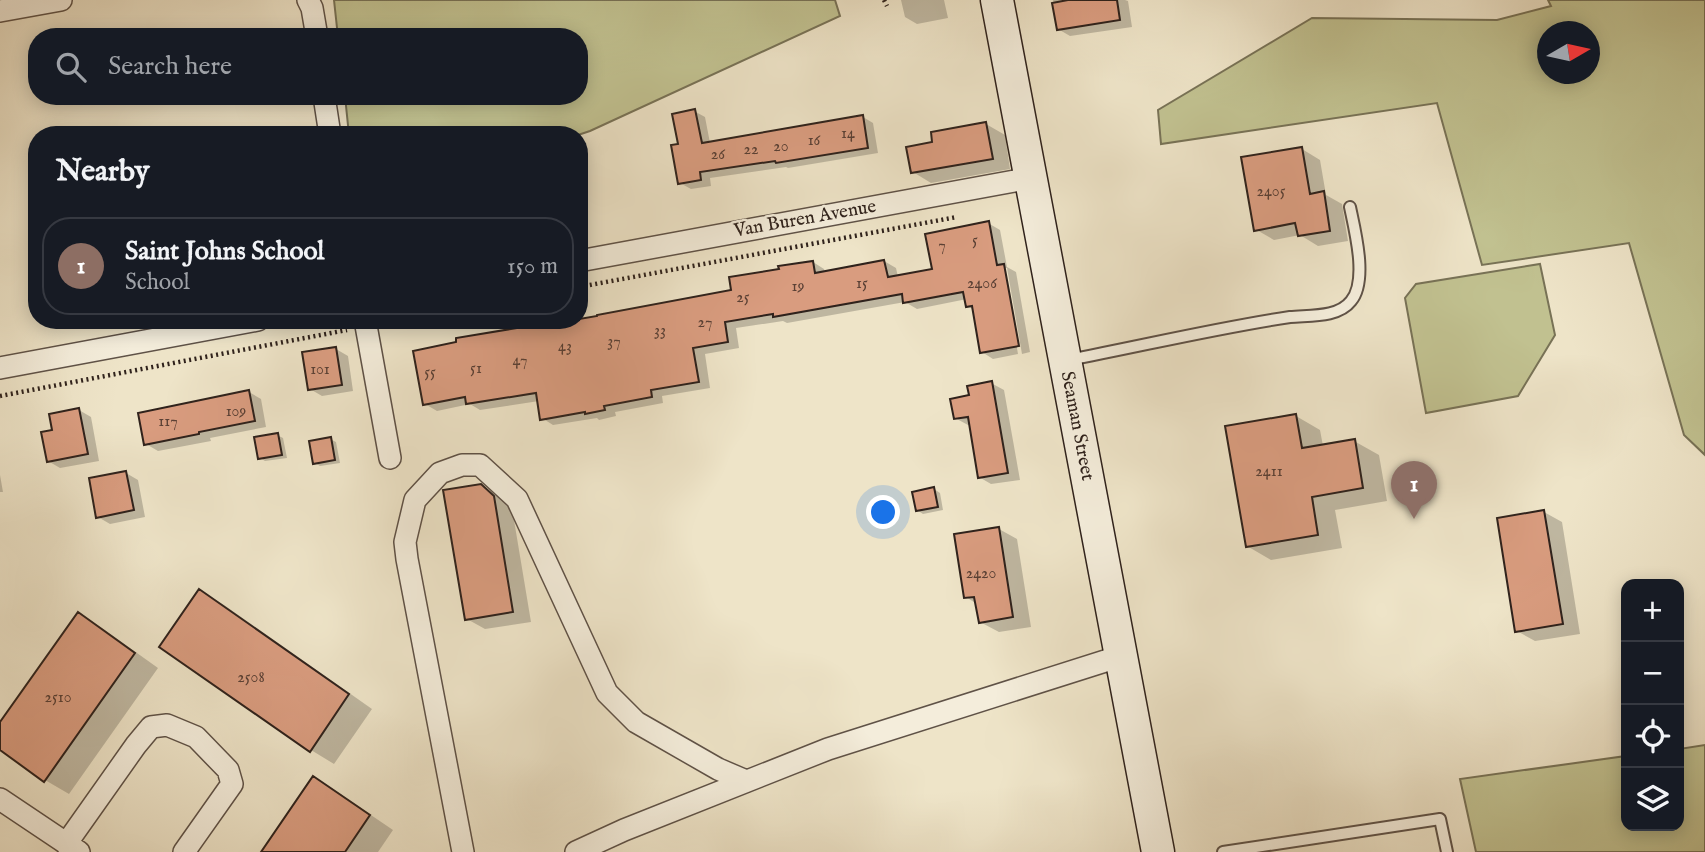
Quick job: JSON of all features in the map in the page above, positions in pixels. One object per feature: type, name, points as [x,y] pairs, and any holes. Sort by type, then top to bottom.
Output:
[{"type":"street","points":[[0,11],[61,0]]},
{"type":"street","points":[[308,0],[315,28]]},
{"type":"street","name":"Seaman Street","points":[[998,0],[1158,852]]},
{"type":"street","points":[[325,105],[329,126]]},
{"type":"street","name":"Van Buren Avenue","points":[[588,259],[1031,178]]},
{"type":"street","points":[[0,368],[210,329]]},
{"type":"street","points":[[366,329],[390,458]]},
{"type":"street","points":[[463,852],[405,541],[415,500],[440,472],[462,465],[480,465],[517,499],[607,692],[636,722],[746,782]]},
{"type":"street","points":[[576,852],[624,830],[828,749],[1121,656]]},
{"type":"street","points":[[0,799],[72,848],[136,745],[151,727],[167,726],[196,737],[228,771],[232,784],[184,852]]},
{"type":"lane","points":[[1065,361],[1275,320],[1338,311],[1351,303],[1358,289],[1359,248],[1350,207]]},
{"type":"lane","points":[[1223,852],[1440,819],[1447,852]]},
{"type":"path","points":[[884,0],[887,6]]},
{"type":"path","points":[[588,285],[962,216]]},
{"type":"path","points":[[0,396],[335,329]]},
{"type":"green space","points":[[334,0],[835,0],[840,16],[588,132],[588,126],[348,126],[346,105],[588,105],[588,28],[337,28]]},
{"type":"green space","points":[[1548,0],[1705,0],[1705,455],[1684,435],[1629,243],[1482,265],[1437,103],[1161,144],[1158,110],[1312,18],[1497,20],[1551,6]]},
{"type":"green space","points":[[1540,264],[1555,335],[1518,396],[1426,413],[1405,298],[1416,284]]},
{"type":"green space","points":[[1705,745],[1705,852],[1476,852],[1460,779],[1621,757],[1621,831],[1684,831],[1684,748]]},
{"type":"building","points":[[1068,0],[1117,0],[1120,20],[1057,30],[1052,3]]},
{"type":"building","points":[[695,109],[702,143],[863,115],[868,148],[700,172],[701,180],[678,184],[671,145],[678,144],[672,114]]},
{"type":"building","points":[[986,122],[993,159],[911,173],[906,147],[932,142],[931,132]]},
{"type":"building","points":[[1302,147],[1310,194],[1324,191],[1330,231],[1298,236],[1295,223],[1254,231],[1241,157]]},
{"type":"building","points":[[989,221],[997,265],[1004,264],[1019,346],[980,353],[972,306],[966,307],[963,292],[903,303],[902,294],[773,317],[773,314],[725,322],[728,342],[693,348],[699,382],[651,390],[652,397],[604,406],[605,410],[540,420],[536,393],[466,404],[465,397],[423,405],[413,351],[456,342],[456,338],[511,329],[588,329],[588,318],[731,290],[729,277],[779,269],[778,266],[813,261],[815,273],[884,260],[888,277],[932,269],[925,234]]},
{"type":"building","points":[[336,347],[342,385],[308,390],[302,352]]},
{"type":"building","points":[[992,381],[1008,473],[978,478],[968,417],[954,419],[950,399],[969,395],[967,386]]},
{"type":"building","points":[[249,390],[255,421],[144,445],[138,413]]},
{"type":"building","points":[[79,408],[88,454],[47,462],[41,432],[52,430],[49,414]]},
{"type":"building","points":[[1296,414],[1302,448],[1355,439],[1363,488],[1312,497],[1318,535],[1246,547],[1225,426]]},
{"type":"building","points":[[278,433],[282,455],[258,459],[254,437]]},
{"type":"building","points":[[331,437],[335,460],[313,464],[309,441]]},
{"type":"building","points":[[126,471],[134,510],[96,518],[89,478]]},
{"type":"building","points":[[481,484],[494,496],[513,612],[465,620],[443,490]]},
{"type":"building","points":[[934,487],[938,507],[916,511],[912,492]]},
{"type":"building","points":[[1544,510],[1563,624],[1515,632],[1497,518]]},
{"type":"building","points":[[999,527],[1013,617],[979,623],[974,597],[964,598],[954,534]]},
{"type":"building","points":[[199,589],[349,694],[310,752],[159,647]]},
{"type":"building","points":[[78,612],[135,653],[44,782],[0,750],[0,722]]},
{"type":"building","points":[[313,776],[370,815],[345,852],[261,852]]},
{"type":"place","name":"Saint Johns School","points":[[1414,519]]}]
